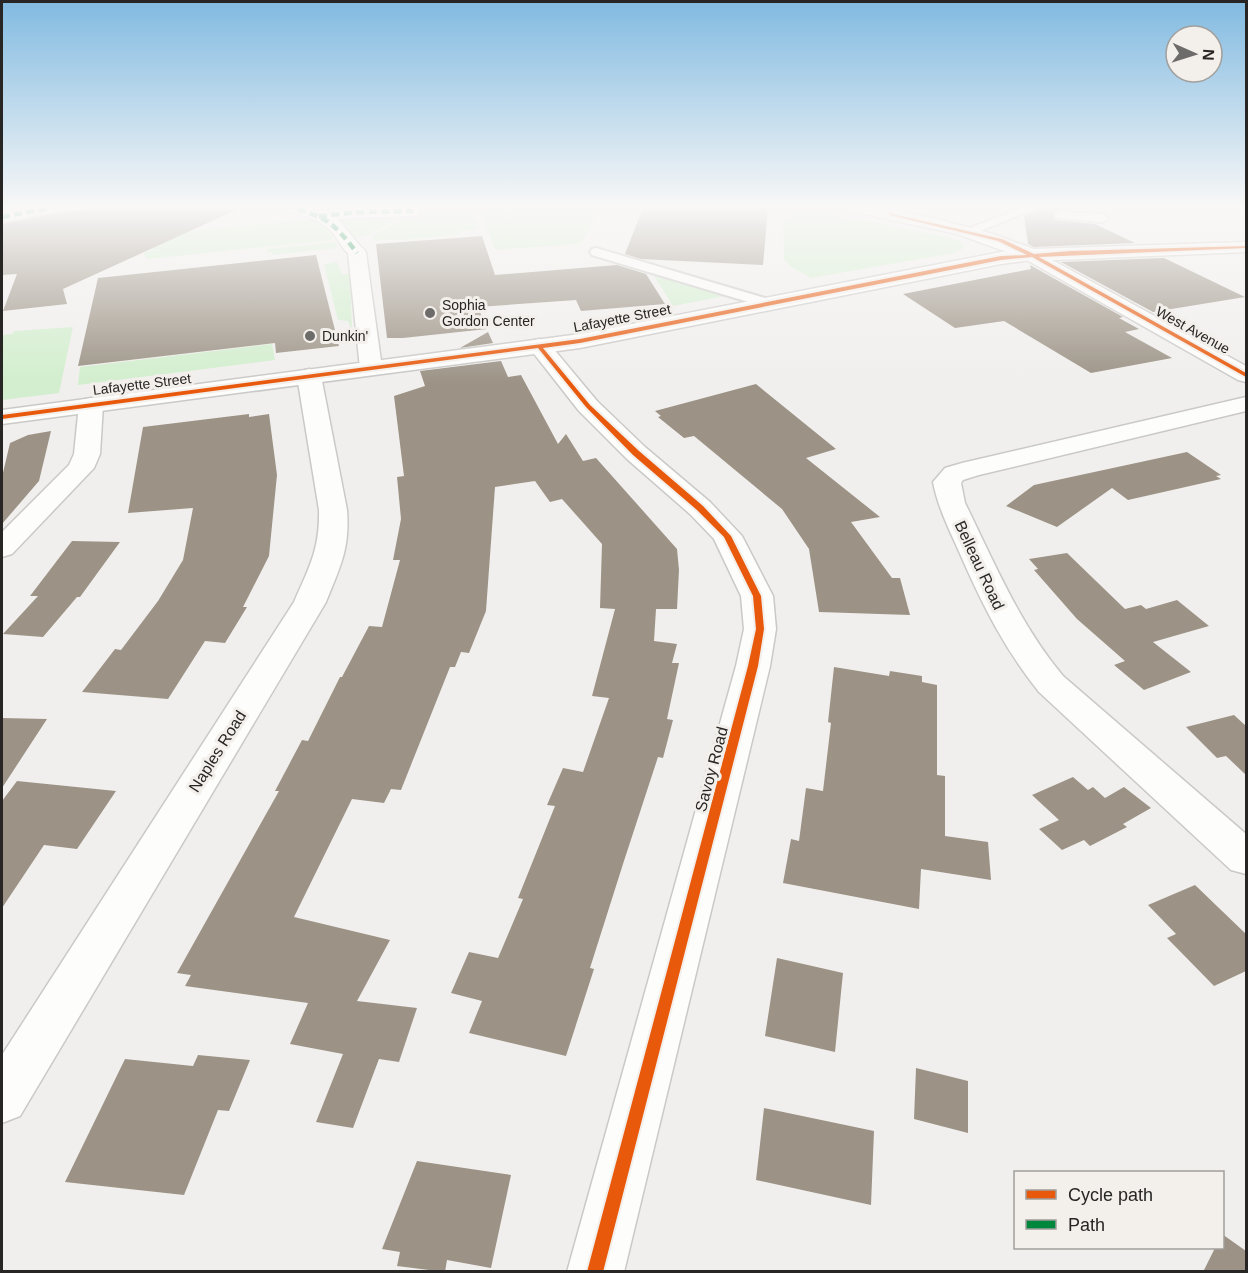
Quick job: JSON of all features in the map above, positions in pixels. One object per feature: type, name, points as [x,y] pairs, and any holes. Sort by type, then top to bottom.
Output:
[{"type":"main road","points":[[358,264],[371,368]]},
{"type":"main road","name":"Lafayette Street","points":[[2,417],[580,341],[968,264]]},
{"type":"main road","name":"West Avenue","points":[[1049,264],[1246,375]]},
{"type":"main road","name":"Savoy Road","points":[[539,346],[588,406],[636,453],[700,508],[727,536],[744,565],[757,596],[760,629],[753,666],[595,1272]]},
{"type":"main road","name":"Naples Road","points":[[2,1099],[303,612],[322,576],[331,552],[333,510],[309,376]]},
{"type":"main road","name":"Belleau Road","points":[[1246,404],[971,469],[954,474],[947,482],[951,503],[1005,618],[1026,653],[1051,684],[1246,858]]},
{"type":"main road","points":[[2,548],[81,468],[87,454],[91,405]]},
{"type":"lane","points":[[638,264],[767,303]]},
{"type":"green space","points":[[324,264],[338,264],[342,274],[350,274],[352,331],[348,321],[338,320]]},
{"type":"green space","points":[[789,264],[889,264],[811,278]]},
{"type":"green space","points":[[651,271],[730,295],[673,306]]},
{"type":"green space","points":[[73,327],[59,393],[2,400],[2,335],[12,334],[14,331]]},
{"type":"green space","points":[[272,344],[275,360],[78,385],[80,367]]},
{"type":"building","points":[[2,264],[117,264],[63,289],[67,304],[3,311],[17,274],[2,275]]},
{"type":"building","points":[[227,264],[318,264],[339,346],[276,353],[275,343],[78,366],[98,278]]},
{"type":"building","points":[[378,264],[491,264],[495,275],[617,265],[646,274],[665,304],[581,311],[576,300],[478,307],[487,329],[387,338]]},
{"type":"building","points":[[1065,264],[1177,264],[1245,297],[1153,312]]},
{"type":"building","points":[[1030,265],[1123,317],[1119,318],[1139,329],[1125,332],[1172,358],[1091,373],[1004,321],[955,328],[903,294],[1031,269]]},
{"type":"building","points":[[488,332],[493,343],[460,348]]},
{"type":"building","points":[[501,361],[508,377],[521,375],[558,444],[566,434],[583,461],[596,458],[677,549],[679,570],[677,609],[656,609],[654,641],[677,644],[672,663],[679,663],[667,719],[673,720],[663,758],[658,757],[623,864],[590,968],[594,969],[566,1056],[469,1033],[482,1001],[451,993],[469,952],[498,958],[523,899],[518,898],[555,806],[547,805],[563,768],[583,772],[609,698],[592,696],[615,609],[600,608],[602,544],[562,499],[550,502],[535,481],[495,487],[486,611],[469,653],[461,652],[455,667],[450,667],[401,790],[391,789],[384,803],[352,799],[294,917],[390,940],[357,1001],[417,1008],[399,1062],[379,1059],[353,1128],[316,1122],[343,1054],[290,1044],[308,1003],[185,986],[191,975],[177,973],[279,791],[275,791],[302,740],[308,741],[369,626],[382,627],[400,560],[393,560],[401,519],[397,477],[404,476],[394,396],[425,386],[420,371]]},
{"type":"building","points":[[756,384],[836,449],[806,458],[880,517],[851,522],[892,578],[900,578],[910,615],[819,612],[809,549],[782,509],[694,436],[684,438],[658,417],[661,416],[655,411]]},
{"type":"building","points":[[249,414],[249,417],[269,414],[277,475],[269,556],[243,607],[247,607],[225,643],[205,641],[168,699],[82,692],[115,649],[121,650],[158,601],[183,560],[193,508],[128,513],[143,427]]},
{"type":"building","points":[[51,431],[39,481],[2,524],[2,477],[10,443],[28,435]]},
{"type":"building","points":[[1187,452],[1221,475],[1216,476],[1221,479],[1128,500],[1112,488],[1057,527],[1006,506],[1034,485]]},
{"type":"building","points":[[72,541],[120,542],[80,597],[77,597],[43,637],[3,634],[38,596],[30,596]]},
{"type":"building","points":[[1067,553],[1125,609],[1141,605],[1146,609],[1177,600],[1209,626],[1153,642],[1191,672],[1144,690],[1114,665],[1125,661],[1077,619],[1034,570],[1038,569],[1029,559]]},
{"type":"building","points":[[834,667],[889,676],[890,671],[922,676],[922,682],[937,685],[937,775],[945,776],[945,836],[988,842],[991,880],[921,869],[919,909],[783,883],[791,839],[799,841],[806,788],[823,791],[831,723],[828,722]]},
{"type":"building","points":[[1234,715],[1246,726],[1246,775],[1226,756],[1217,758],[1186,727]]},
{"type":"building","points":[[2,718],[47,719],[2,788]]},
{"type":"building","points":[[1073,777],[1088,790],[1093,787],[1105,798],[1124,787],[1151,808],[1123,824],[1127,827],[1090,846],[1084,840],[1062,850],[1039,829],[1059,820],[1032,795]]},
{"type":"building","points":[[17,781],[116,791],[77,849],[44,845],[2,908],[2,801]]},
{"type":"building","points":[[1195,885],[1246,934],[1246,971],[1214,986],[1167,938],[1176,934],[1148,905]]},
{"type":"building","points":[[777,958],[843,973],[835,1052],[765,1036]]},
{"type":"building","points":[[198,1055],[250,1060],[229,1111],[218,1110],[184,1195],[65,1182],[125,1059],[193,1066]]},
{"type":"building","points":[[916,1068],[968,1081],[968,1133],[914,1119]]},
{"type":"building","points":[[764,1108],[874,1131],[871,1205],[756,1180]]},
{"type":"building","points":[[417,1161],[511,1175],[491,1268],[447,1260],[445,1272],[397,1266],[400,1252],[382,1249]]},
{"type":"building","points":[[1224,1235],[1246,1251],[1246,1272],[1203,1272],[1214,1249],[1224,1249]]},
{"type":"cycle path","points":[[2,417],[580,341],[969,264]]},
{"type":"cycle path","points":[[1049,264],[1246,375]]},
{"type":"cycle path","points":[[539,346],[588,406],[636,453],[700,508],[727,536],[757,596],[760,629],[753,666],[595,1272]]},
{"type":"place","name":"Sophia Gordon Center","points":[[430,313]]},
{"type":"place","name":"Dunkin'","points":[[310,336]]}]
